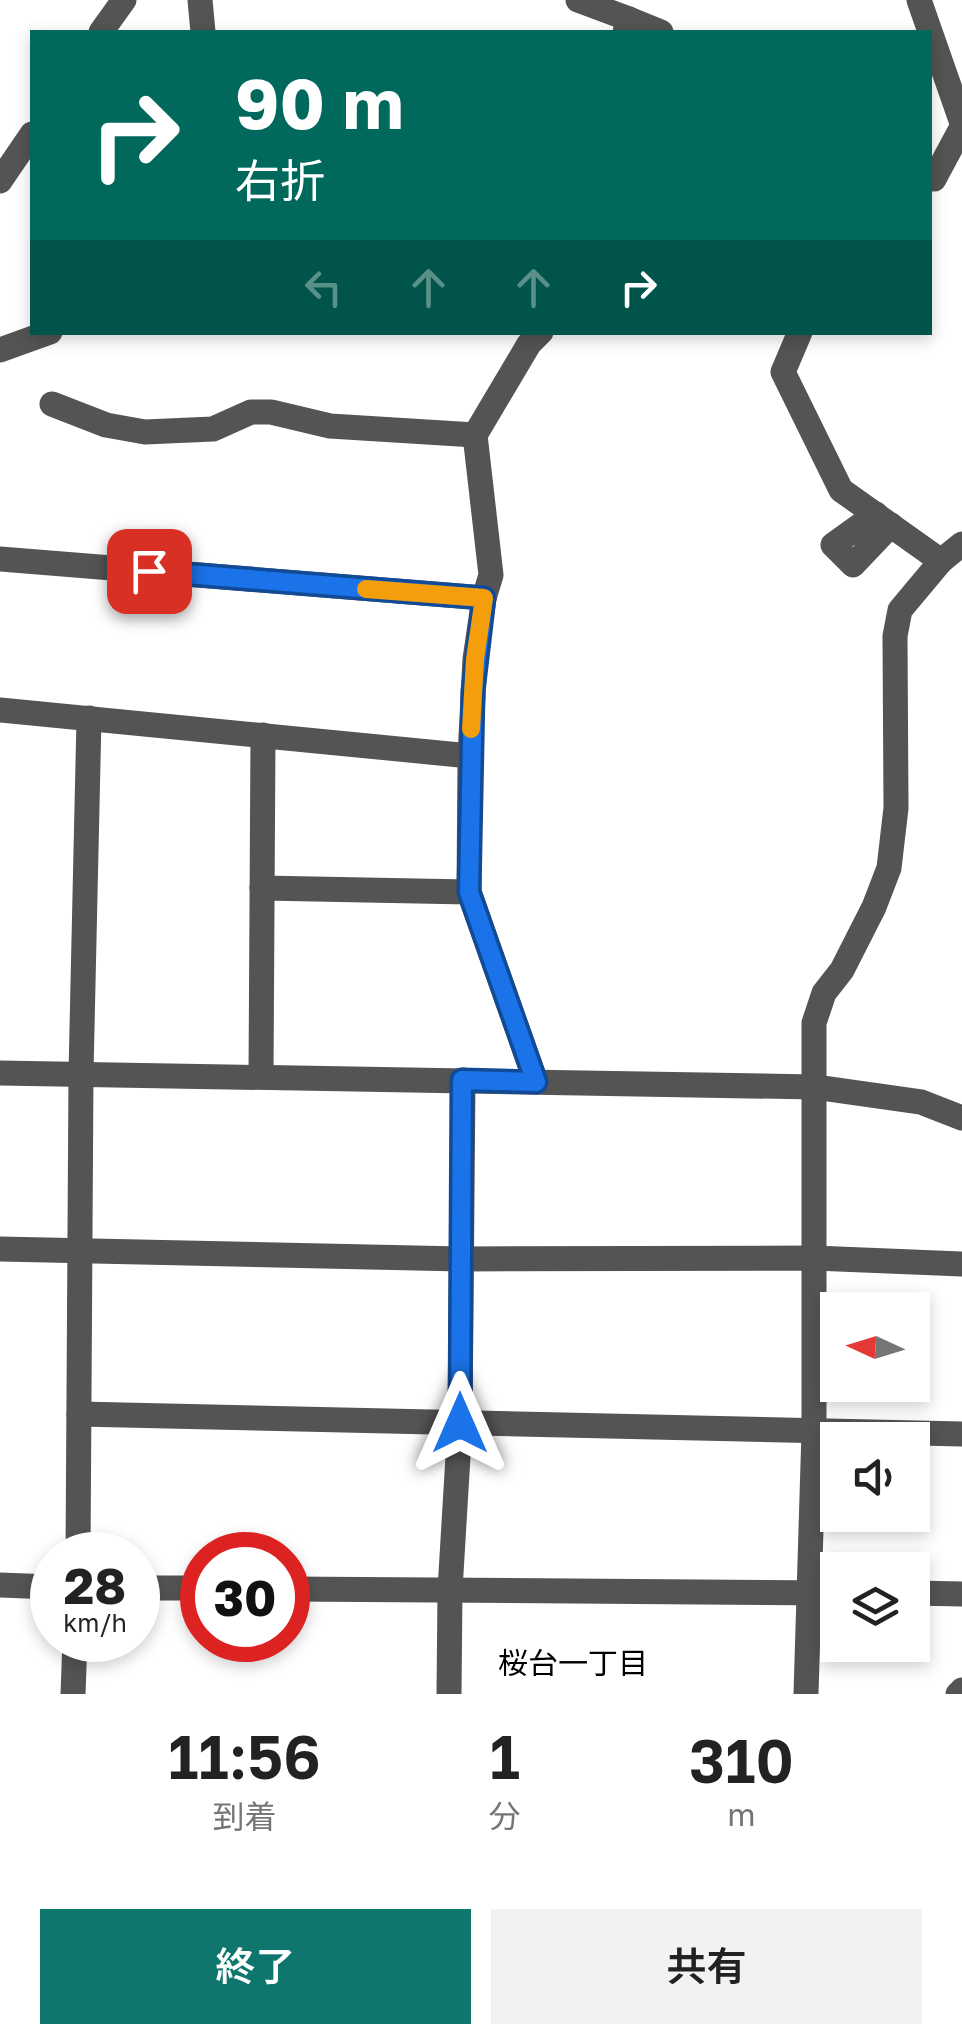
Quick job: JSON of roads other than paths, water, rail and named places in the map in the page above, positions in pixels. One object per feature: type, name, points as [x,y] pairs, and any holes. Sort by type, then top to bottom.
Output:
[{"type":"street","points":[[103,30],[124,0]]},
{"type":"street","points":[[200,0],[203,30]]},
{"type":"street","points":[[578,0],[627,26]]},
{"type":"street","points":[[919,0],[929,30]]},
{"type":"street","points":[[932,38],[962,125],[932,178]]},
{"type":"street","points":[[0,182],[30,137]]},
{"type":"street","points":[[0,350],[42,335]]},
{"type":"street","points":[[536,1082],[469,892],[475,659],[491,575],[474,435],[537,335]]},
{"type":"street","points":[[799,335],[784,372],[841,490],[941,561]]},
{"type":"street","points":[[52,404],[106,425],[146,432],[213,429],[251,412],[271,412],[330,426],[474,435]]},
{"type":"street","points":[[806,1694],[814,1431],[814,1023],[824,992],[842,970],[889,868],[896,808],[895,636],[900,610],[941,561],[962,544]]},
{"type":"street","points":[[0,559],[484,598]]},
{"type":"street","points":[[0,710],[470,756]]},
{"type":"street","points":[[78,1532],[81,1073],[89,718]]},
{"type":"street","points":[[261,1076],[263,735]]},
{"type":"street","points":[[262,888],[469,892]]},
{"type":"street","points":[[0,1073],[815,1087],[921,1102],[962,1118]]},
{"type":"street","points":[[449,1694],[450,1590],[460,1423],[462,1080]]},
{"type":"street","points":[[0,1249],[462,1259],[814,1258],[962,1264]]},
{"type":"street","points":[[78,1414],[962,1434]]},
{"type":"street","points":[[0,1585],[30,1586]]},
{"type":"street","points":[[310,1589],[820,1592]]},
{"type":"street","points":[[930,1594],[962,1594]]},
{"type":"street","points":[[74,1694],[75,1662]]},
{"type":"district","name":"桜台一丁目","points":[[573,1663]]}]
